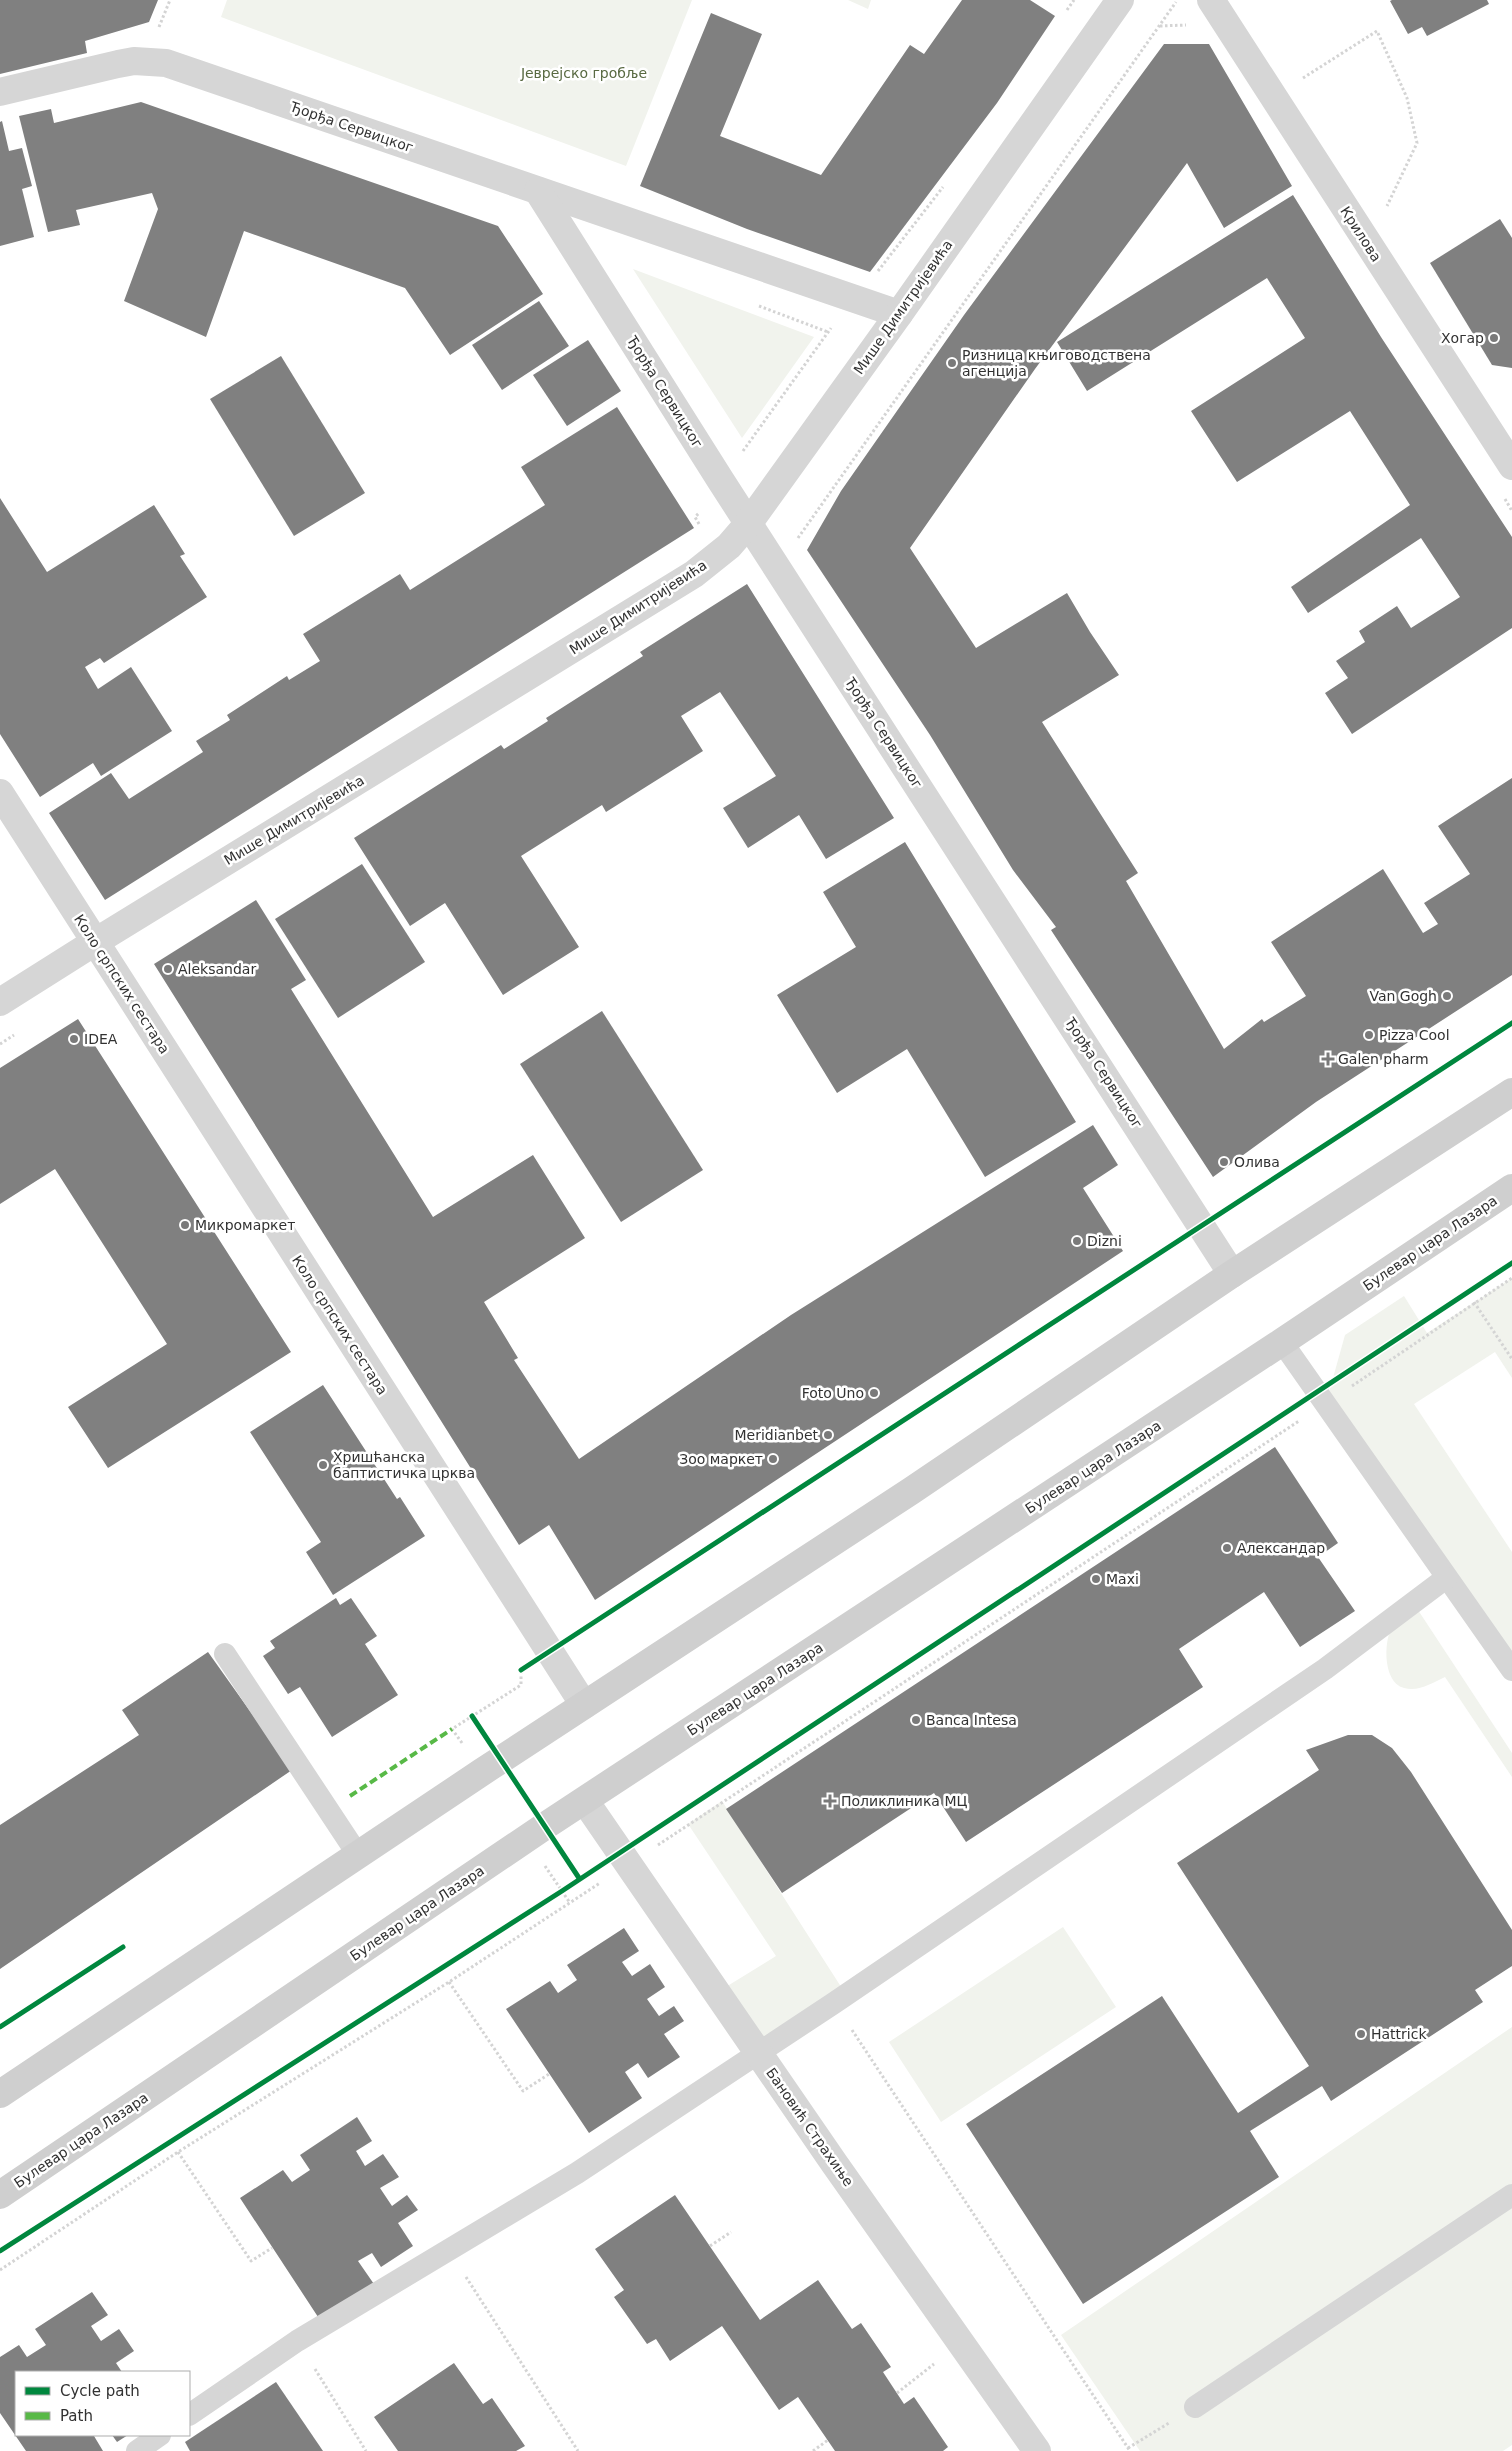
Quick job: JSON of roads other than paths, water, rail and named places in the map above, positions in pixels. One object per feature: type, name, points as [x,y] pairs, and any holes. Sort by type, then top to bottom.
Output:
[{"type":"main road","points":[[0,2094],[584,1705],[911,1491],[1232,1274],[1512,1092]]},
{"type":"main road","name":"Булевар цара Лазара","points":[[0,2194],[585,1801],[1282,1342],[1512,1188]]},
{"type":"street","name":"Мише Димитријевића","points":[[0,1002],[94,942],[694,574],[729,546],[748,524],[899,314],[1120,0]]},
{"type":"street","name":"Крилова","points":[[1211,0],[1512,466]]},
{"type":"street","name":"Ђорђа Сервицког","points":[[0,92],[134,61],[166,64],[899,314]]},
{"type":"street","name":"Ђорђа Сервицког","points":[[538,191],[721,482],[1232,1274]]},
{"type":"street","name":"Коло српских сестара","points":[[0,793],[584,1705]]},
{"type":"street","name":"Бановић Страхиње","points":[[585,1801],[758,2053],[1037,2451]]},
{"type":"lane","points":[[1282,1342],[1512,1670]]},
{"type":"lane","points":[[190,2414],[297,2341],[577,2173],[758,2053],[1325,1669],[1446,1578]]},
{"type":"lane","points":[[225,1654],[358,1855]]},
{"type":"lane","points":[[1195,2407],[1512,2195]]},
{"type":"lane","points":[[136,2451],[158,2436]]},
{"type":"place","name":"Хогар","points":[[1494,338]]},
{"type":"place","name":"Ризница књиговодствена агенција","points":[[952,363]]},
{"type":"place","name":"Aleksandar","points":[[168,969]]},
{"type":"place","name":"Van Gogh","points":[[1447,996]]},
{"type":"place","name":"Pizza Cool","points":[[1369,1035]]},
{"type":"place","name":"IDEA","points":[[74,1039]]},
{"type":"place","name":"Galen pharm","points":[[1328,1059]]},
{"type":"place","name":"Олива","points":[[1224,1162]]},
{"type":"place","name":"Микромаркет","points":[[185,1225]]},
{"type":"place","name":"Dizni","points":[[1077,1241]]},
{"type":"place","name":"Foto Uno","points":[[874,1393]]},
{"type":"place","name":"Meridianbet","points":[[828,1435]]},
{"type":"place","name":"Зоо маркет","points":[[773,1459]]},
{"type":"place","name":"Хришћанска баптистичка црква","points":[[323,1465]]},
{"type":"place","name":"Александар","points":[[1227,1548]]},
{"type":"place","name":"Maxi","points":[[1096,1579]]},
{"type":"place","name":"Banca Intesa","points":[[916,1720]]},
{"type":"place","name":"Поликлиника МЦ","points":[[830,1801]]},
{"type":"place","name":"Hattrick","points":[[1361,2034]]},
{"type":"park label","name":"Јеврејско гробље","points":[[584,73]]}]
